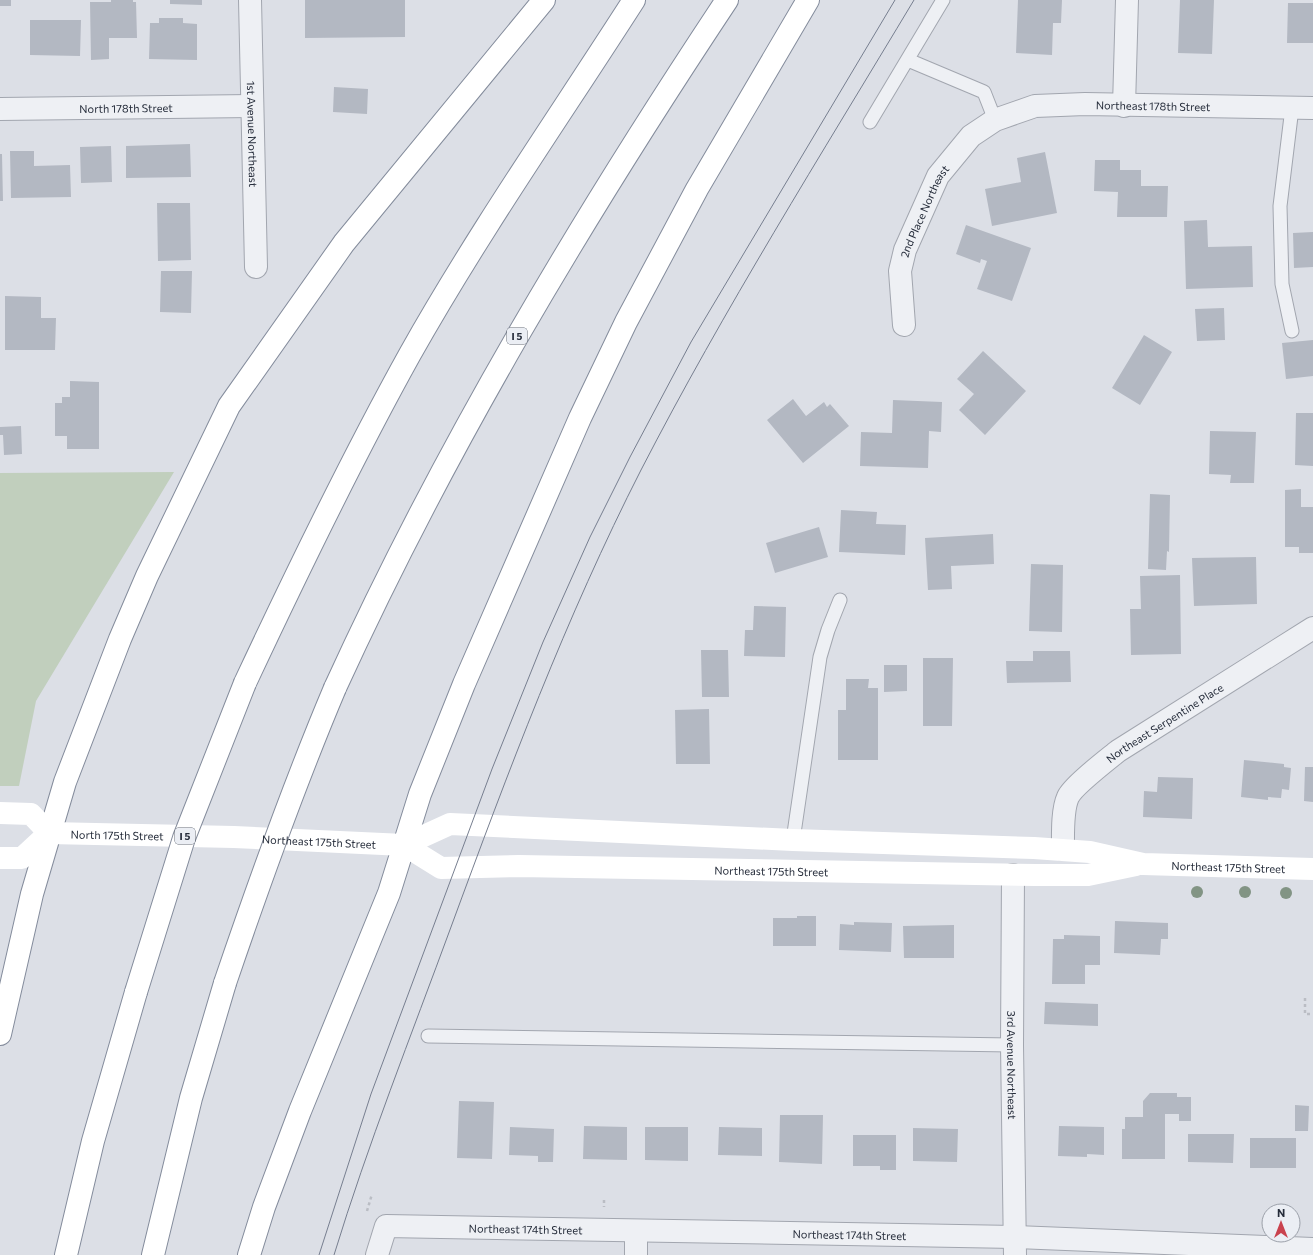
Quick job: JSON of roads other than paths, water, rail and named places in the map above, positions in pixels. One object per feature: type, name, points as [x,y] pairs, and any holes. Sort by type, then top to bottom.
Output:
[{"type":"main road","points":[[0,1034],[32,894],[65,782],[120,639],[147,576],[229,406],[344,243],[544,0]]},
{"type":"main road","name":"I 5","points":[[66,1255],[93,1141],[136,992],[184,838],[245,684],[340,484],[411,353],[477,242],[634,0]]},
{"type":"main road","name":"I 5","points":[[153,1255],[191,1098],[225,983],[301,768],[335,688],[404,543],[471,417],[538,298],[686,62],[727,0]]},
{"type":"main road","points":[[249,1255],[264,1207],[292,1133],[389,893],[420,794],[464,684],[597,384],[626,322],[697,188],[808,0]]},
{"type":"main road","points":[[0,813],[31,814],[49,833]]},
{"type":"main road","name":"Northeast 175th Street","points":[[404,846],[450,824],[792,840],[1063,849],[1090,852],[1143,864],[1313,869]]},
{"type":"main road","points":[[0,858],[22,858],[49,833]]},
{"type":"main road","name":"North 175th Street","points":[[49,833],[234,837]]},
{"type":"main road","name":"Northeast 175th Street","points":[[234,837],[404,846],[441,868],[534,867],[1088,875],[1143,864]]},
{"type":"street","name":"1st Avenue Northeast","points":[[250,0],[256,267]]},
{"type":"street","points":[[1124,106],[1127,0]]},
{"type":"street","name":"North 178th Street","points":[[0,109],[252,106]]},
{"type":"street","name":"Northeast 178th Street","points":[[995,120],[1035,106],[1303,108]]},
{"type":"street","name":"2nd Place Northeast","points":[[904,324],[900,270],[905,250],[938,176],[971,136],[995,120]]},
{"type":"street","name":"Northeast Serpentine Place","points":[[1063,849],[1064,820],[1068,796],[1094,770],[1118,751],[1313,628]]},
{"type":"street","name":"3rd Avenue Northeast","points":[[1013,875],[1012,1044],[1015,1246]]},
{"type":"street","name":"Northeast 174th Street","points":[[377,1255],[386,1226],[636,1231],[1015,1246],[1313,1249]]},
{"type":"street","points":[[636,1231],[636,1255]]},
{"type":"lane","points":[[870,122],[943,0]]},
{"type":"lane","points":[[908,60],[984,92],[995,120]]},
{"type":"lane","points":[[1292,331],[1282,284],[1280,206],[1303,108]]},
{"type":"lane","points":[[792,840],[820,657],[840,600]]},
{"type":"lane","points":[[428,1036],[1012,1044]]},
{"type":"tram line","points":[[319,1255],[371,1094],[492,769],[543,642],[590,537],[630,457],[691,342],[895,0]]},
{"type":"tram line","points":[[334,1255],[375,1131],[516,753],[563,638],[614,525],[673,410],[739,291],[914,0]]}]
